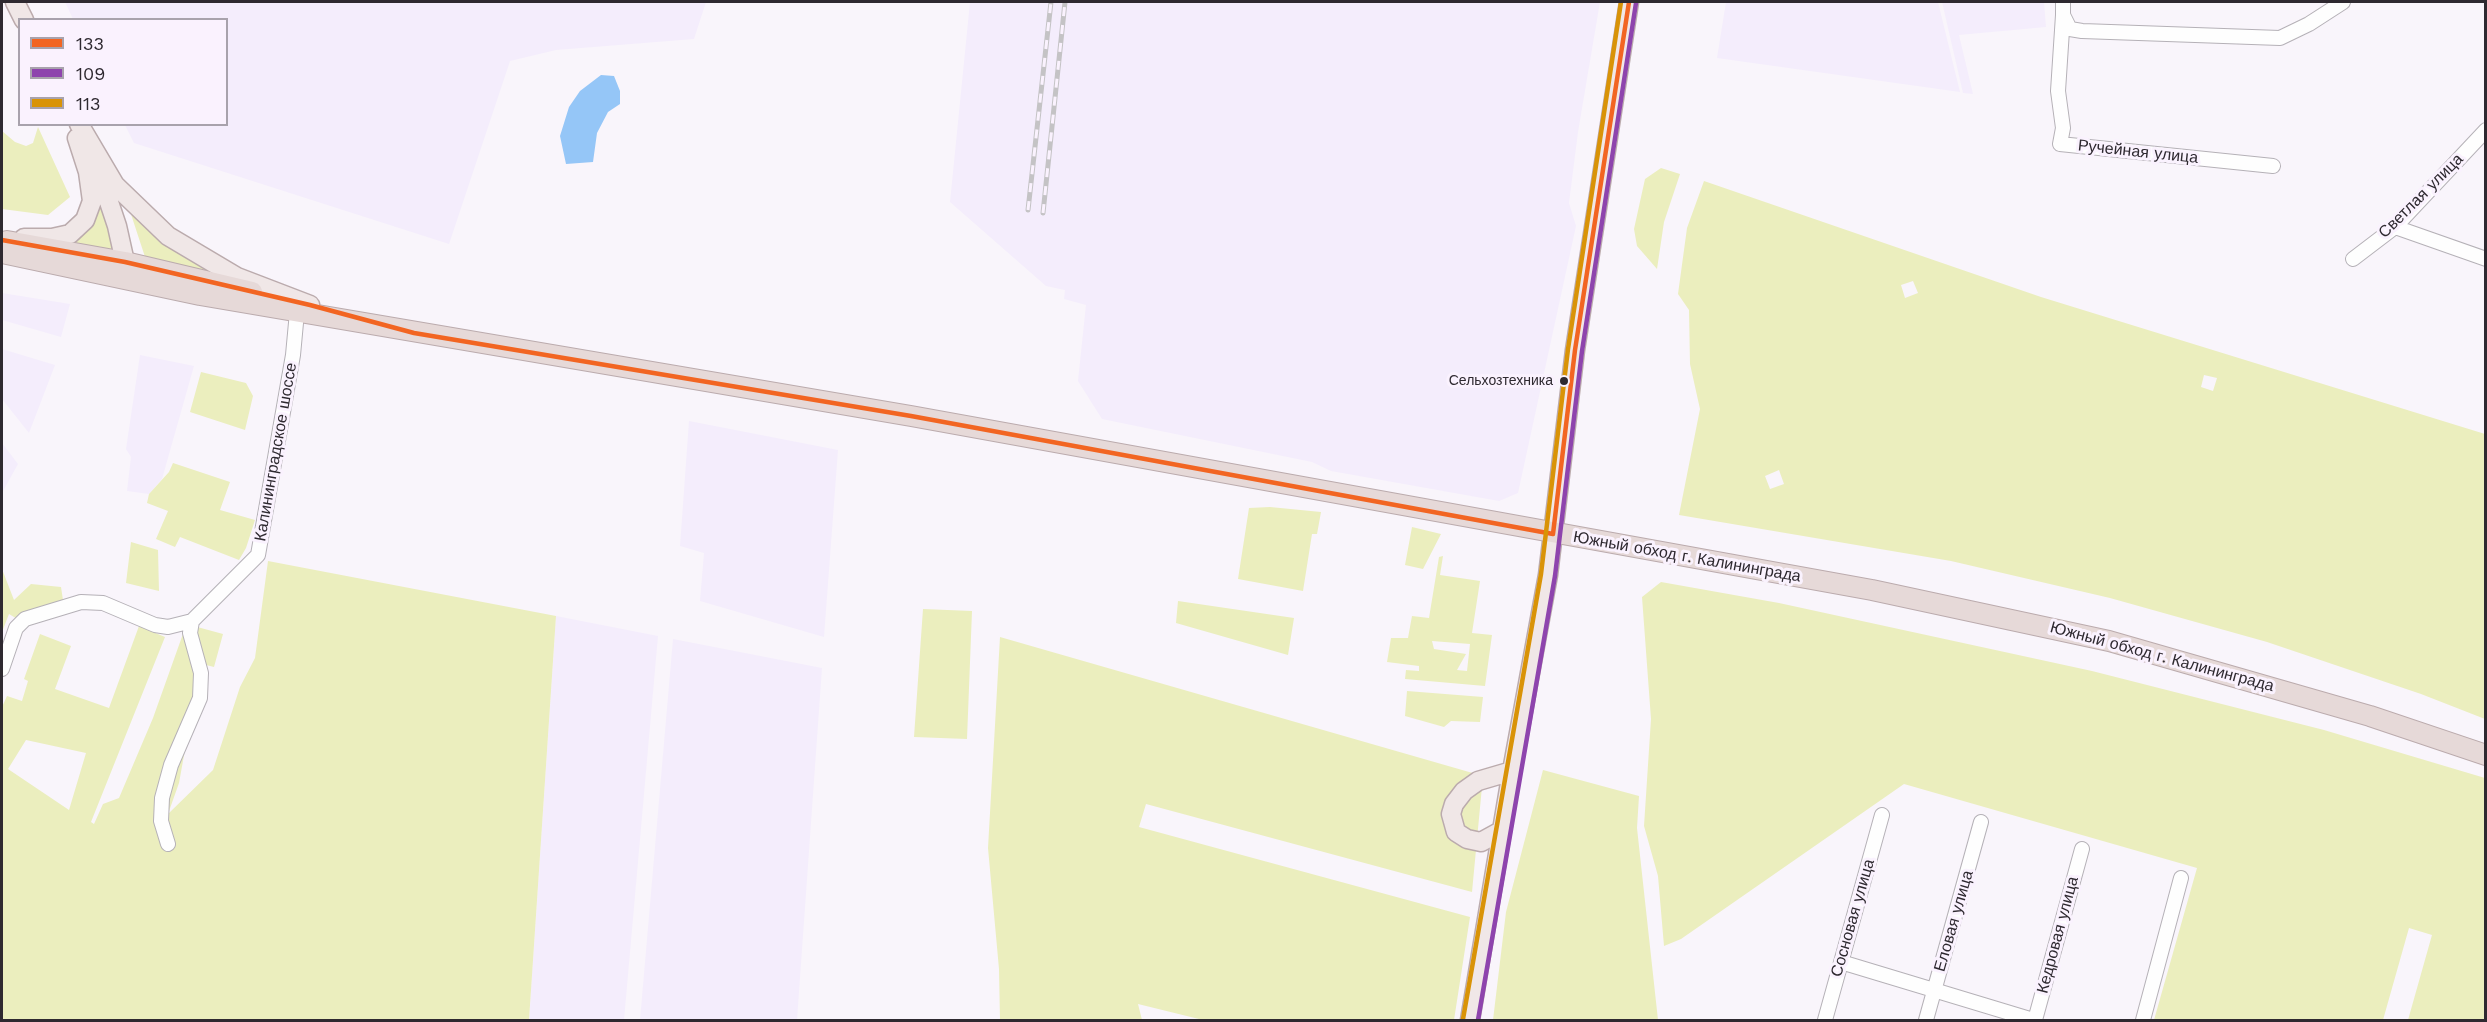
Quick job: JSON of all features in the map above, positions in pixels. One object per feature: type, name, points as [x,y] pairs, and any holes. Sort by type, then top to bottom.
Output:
[{"type":"highway","points":[[2,238],[125,262],[303,308]]},
{"type":"highway","name":"Южный обход г. Калининграда","points":[[2,253],[138,282],[303,308],[414,333],[911,416],[1872,590],[2044,625],[2240,677],[2370,716],[2486,755]]},
{"type":"main road","points":[[15,2],[23,18]]},
{"type":"main road","points":[[1470,1020],[1501,831],[1548,575],[1575,350],[1629,2]]},
{"type":"main road","points":[[2,238],[51,238],[70,234],[85,220],[92,201],[74,126]]},
{"type":"main road","points":[[80,126],[115,185],[134,248],[125,262],[89,272]]},
{"type":"main road","points":[[88,141],[117,226],[125,262],[138,282]]},
{"type":"main road","points":[[115,185],[178,242],[237,277],[303,308]]},
{"type":"main road","points":[[1501,831],[1481,842],[1467,839],[1456,832],[1451,814],[1454,804],[1478,781],[1512,771]]},
{"type":"street","points":[[2063,8],[2070,29],[2082,31],[2280,38],[2309,24],[2343,2]]},
{"type":"street","name":"Ручейная улица","points":[[2063,8],[2058,91],[2063,128],[2060,144],[2273,166]]},
{"type":"street","name":"Светлая улица","points":[[2353,259],[2395,227],[2486,130]]},
{"type":"street","points":[[2395,227],[2486,260]]},
{"type":"street","name":"Калининградское шоссе","points":[[192,621],[258,555],[303,308]]},
{"type":"street","points":[[2,669],[16,628],[26,619],[81,602],[103,603],[155,625],[168,627],[192,621],[190,633],[201,673],[200,698],[171,765],[162,798],[160,821],[168,844]]},
{"type":"street","name":"Сосновая улица","points":[[1825,1020],[1882,815]]},
{"type":"street","name":"Еловая улица","points":[[1926,1020],[1981,822]]},
{"type":"street","name":"Кедровая улица","points":[[2034,1020],[2082,849]]},
{"type":"street","points":[[2143,1020],[2181,878]]},
{"type":"street","points":[[1841,962],[2034,1020]]},
{"type":"shaded area","points":[[65,2],[706,2],[694,39],[556,50],[510,61],[449,244],[134,143],[126,126],[228,126],[228,18],[73,18]]},
{"type":"shaded area","points":[[970,2],[1600,2],[1578,132],[1569,203],[1576,226],[1518,493],[1499,501],[1331,471],[1312,462],[1102,419],[1078,381],[1086,305],[1064,299],[1065,290],[1046,286],[950,202]]},
{"type":"shaded area","points":[[1726,2],[1938,2],[1960,92],[1717,58]]},
{"type":"shaded area","points":[[1942,2],[2044,2],[2046,27],[1959,35],[1973,94],[1963,93]]},
{"type":"shaded area","points":[[2,293],[70,304],[61,337],[2,320]]},
{"type":"shaded area","points":[[2,349],[55,365],[29,433],[2,399]]},
{"type":"shaded area","points":[[140,355],[194,366],[162,479],[149,494],[127,491],[131,457],[126,449]]},
{"type":"shaded area","points":[[689,421],[838,450],[824,637],[700,601],[704,553],[680,546]]},
{"type":"shaded area","points":[[2,443],[18,464],[2,493]]},
{"type":"shaded area","points":[[556,616],[658,636],[624,1020],[529,1020]]},
{"type":"shaded area","points":[[673,639],[822,668],[797,1020],[640,1020]]},
{"type":"green space","points":[[38,127],[70,197],[48,215],[2,209],[2,131],[15,142],[26,146],[33,143]]},
{"type":"green space","points":[[1661,168],[1680,174],[1664,222],[1657,269],[1637,246],[1634,229],[1645,179]]},
{"type":"green space","points":[[1704,181],[2041,297],[2485,434],[2485,719],[2421,694],[2267,642],[2110,598],[1951,561],[1679,515],[1700,409],[1690,364],[1689,310],[1678,294],[1687,228]],"holes":[[[1913,281],[1918,293],[1905,298],[1901,285]],[[2204,375],[2217,378],[2213,391],[2201,387]],[[1779,470],[1784,484],[1770,489],[1765,476]]]},
{"type":"green space","points":[[100,188],[119,257],[56,244]]},
{"type":"green space","points":[[126,199],[243,284],[147,263]]},
{"type":"green space","points":[[201,372],[246,383],[253,396],[245,430],[190,412]]},
{"type":"green space","points":[[173,463],[230,482],[220,510],[255,520],[246,548],[239,560],[180,537],[175,547],[156,539],[168,511],[147,503],[149,494],[169,472]]},
{"type":"green space","points":[[1270,507],[1321,512],[1317,534],[1312,534],[1303,591],[1238,579],[1249,508]]},
{"type":"green space","points":[[1412,527],[1441,534],[1423,569],[1405,565]]},
{"type":"green space","points":[[131,542],[158,550],[159,591],[126,583]]},
{"type":"green space","points":[[1443,556],[1440,575],[1480,581],[1472,633],[1492,635],[1485,686],[1405,679],[1406,670],[1419,671],[1419,666],[1387,662],[1391,638],[1408,638],[1412,616],[1429,618],[1439,557]],"holes":[[[1432,641],[1470,644],[1467,671],[1457,670],[1466,654],[1434,649]]]},
{"type":"green space","points":[[268,561],[556,616],[529,1020],[2,1020],[2,707],[7,696],[22,701],[28,681],[24,679],[40,634],[71,646],[55,689],[109,708],[139,626],[165,637],[91,822],[94,824],[103,804],[119,798],[153,718],[184,631],[190,625],[223,634],[214,667],[198,663],[199,672],[179,783],[168,814],[213,770],[240,687],[255,658]],"holes":[[[26,740],[86,753],[69,810],[8,769]]]},
{"type":"green space","points":[[2,569],[14,600],[31,584],[61,587],[63,600],[36,609],[19,620],[9,614],[2,632]]},
{"type":"green space","points":[[1661,582],[1779,603],[2092,671],[2324,730],[2485,778],[2485,1020],[2408,1020],[2432,935],[2409,928],[2383,1020],[2154,1020],[2197,868],[1904,784],[1681,939],[1664,946],[1658,876],[1644,826],[1651,719],[1642,597]]},
{"type":"green space","points":[[1178,601],[1294,618],[1288,655],[1176,623]]},
{"type":"green space","points":[[923,609],[972,611],[967,739],[914,737]]},
{"type":"green space","points":[[1000,637],[1483,776],[1472,892],[1146,804],[1139,827],[1470,917],[1454,1020],[1203,1020],[1138,1004],[1142,1020],[1000,1020],[999,969],[988,848]]},
{"type":"green space","points":[[1407,691],[1483,697],[1480,722],[1451,721],[1444,727],[1405,716]]},
{"type":"green space","points":[[1543,770],[1639,796],[1637,828],[1658,1020],[1493,1020],[1506,912]]},
{"type":"water","points":[[601,75],[614,76],[620,91],[620,104],[608,112],[597,133],[593,162],[566,164],[560,136],[569,107],[580,91]]},
{"type":"railway","points":[[1028,210],[1051,2]]},
{"type":"railway","points":[[1043,213],[1065,2]]},
{"type":"transit line","name":"113","points":[[1463,1019],[1541,574],[1568,349],[1621,2]]},
{"type":"transit line","name":"133","points":[[1553,534],[1575,350],[1629,2]]},
{"type":"transit line","name":"109","points":[[1478,1020],[1555,576],[1582,351],[1636,3]]},
{"type":"transit line","name":"133","points":[[2,240],[125,262],[310,305],[414,333],[911,416],[1553,534]]},
{"type":"place","name":"Сельхозтехника","points":[[1564,381]]}]
